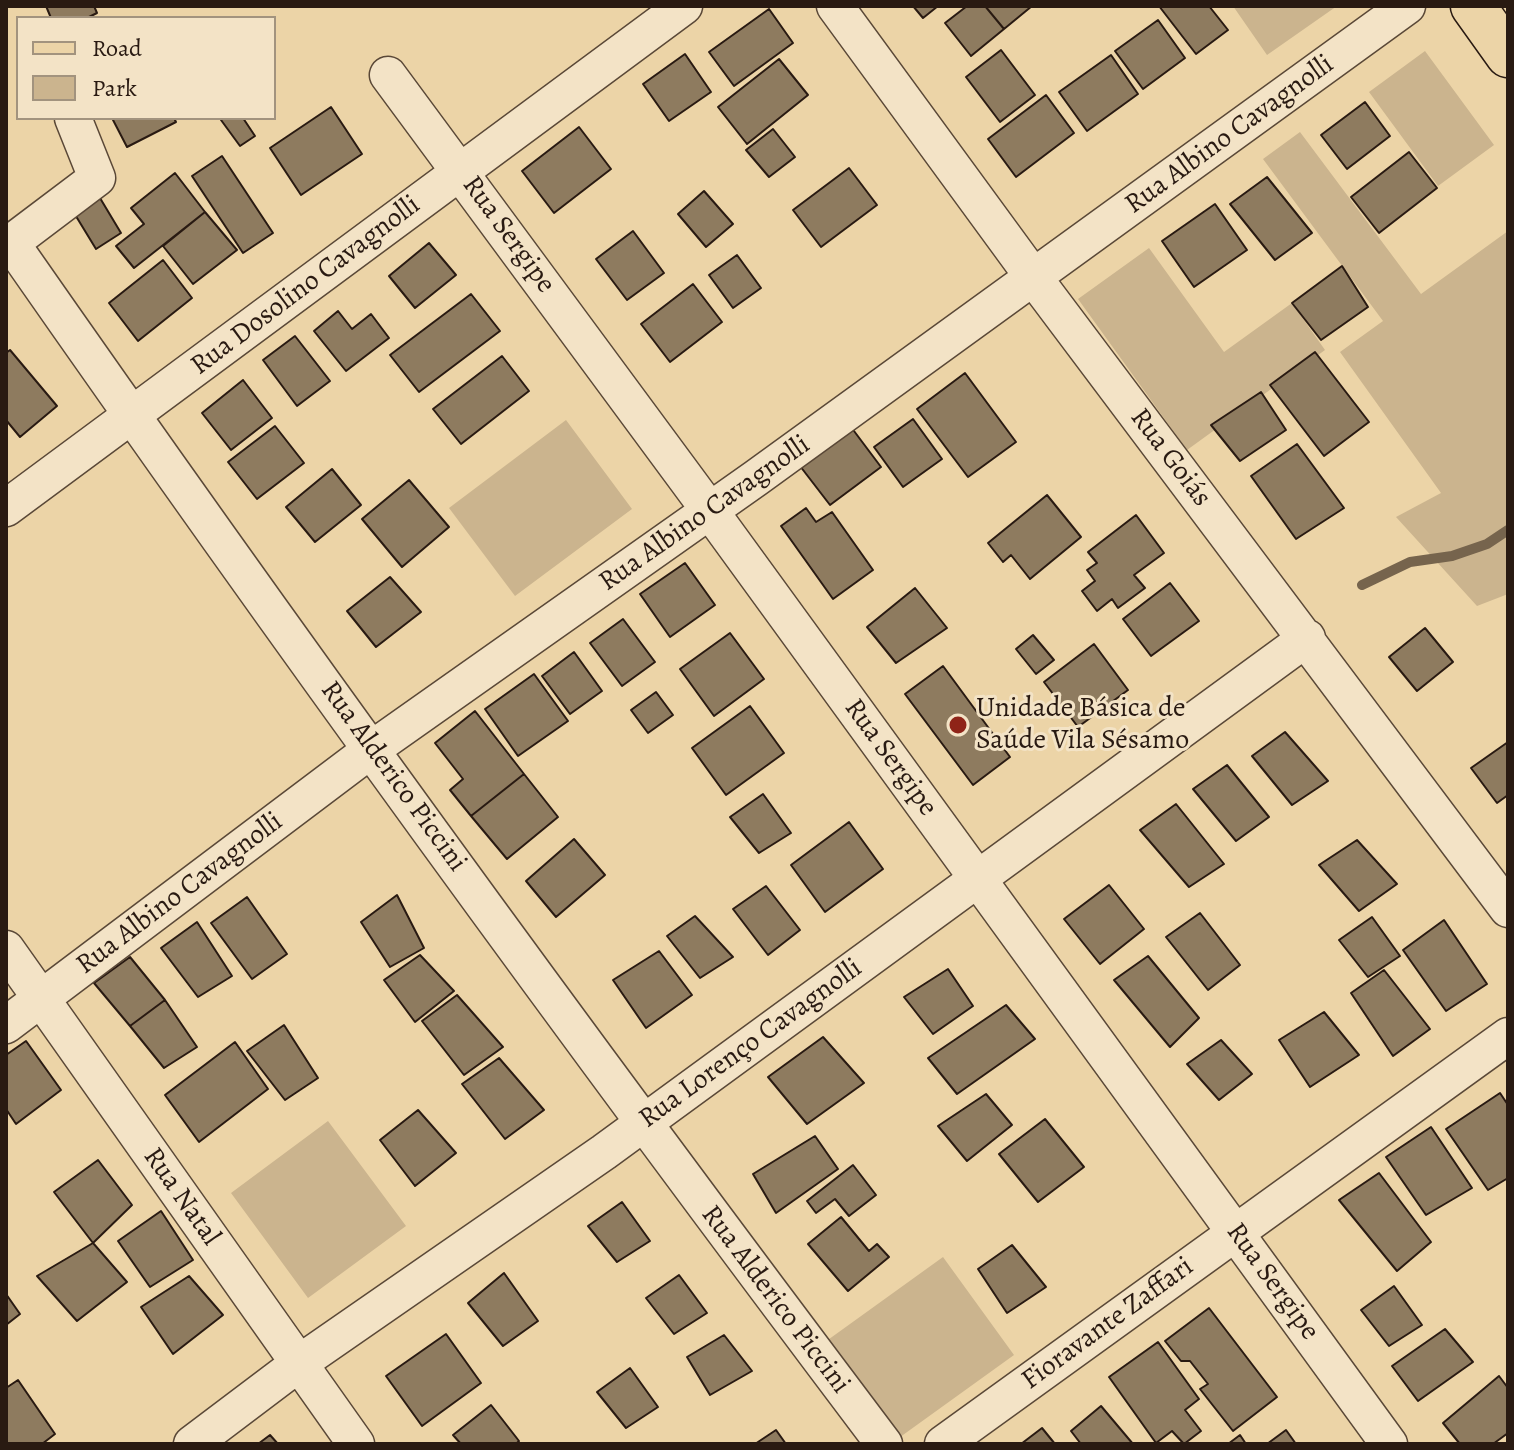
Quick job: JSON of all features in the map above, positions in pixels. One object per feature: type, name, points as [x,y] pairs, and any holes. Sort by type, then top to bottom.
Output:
[{"type":"main road","points":[[1473,6],[1508,55]]},
{"type":"street","name":"Rua Dosolino Cavagnolli","points":[[6,508],[684,6]]},
{"type":"street","name":"Rua Goiás","points":[[835,6],[1034,278],[1508,909]]},
{"type":"street","name":"Rua Albino Cavagnolli","points":[[6,1025],[372,749],[710,511],[1407,6]]},
{"type":"street","name":"Rua Sergipe","points":[[388,75],[461,170],[1389,1444]]},
{"type":"street","name":"Rua Alderico Piccini","points":[[74,120],[97,178],[11,243],[132,417],[643,1124],[884,1444]]},
{"type":"street","name":"Rua Lorenço Cavagnolli","points":[[192,1444],[298,1364],[643,1124],[1307,638]]},
{"type":"street","name":"Rua Natal","points":[[6,949],[356,1444]]},
{"type":"street","name":"Fioravante Zaffari","points":[[943,1444],[1508,1036]]},
{"type":"green space","points":[[1233,6],[1337,6],[1267,55]]},
{"type":"green space","points":[[1425,51],[1494,145],[1438,186],[1369,92]]},
{"type":"green space","points":[[1300,132],[1421,294],[1508,231],[1508,594],[1477,606],[1396,517],[1441,493],[1340,352],[1383,321],[1263,159]]},
{"type":"green space","points":[[1149,248],[1224,352],[1292,303],[1325,350],[1187,450],[1078,299]]},
{"type":"green space","points":[[566,420],[632,509],[515,596],[449,508]]},
{"type":"green space","points":[[328,1121],[406,1226],[308,1298],[231,1193]]},
{"type":"green space","points":[[943,1257],[1014,1355],[896,1440],[825,1342]]},
{"type":"building","points":[[46,6],[94,6],[97,13],[91,16],[50,16]]},
{"type":"building","points":[[913,6],[938,6],[923,18]]},
{"type":"building","points":[[967,6],[985,6],[1004,29],[971,56],[945,23]]},
{"type":"building","points":[[985,6],[1032,6],[1004,29]]},
{"type":"building","points":[[1159,6],[1209,6],[1228,30],[1196,54]]},
{"type":"building","points":[[769,9],[793,43],[734,86],[709,52]]},
{"type":"building","points":[[1158,20],[1185,58],[1143,89],[1115,51]]},
{"type":"building","points":[[1001,50],[1035,95],[1000,122],[966,77]]},
{"type":"building","points":[[685,54],[711,92],[669,121],[643,84]]},
{"type":"building","points":[[1111,55],[1138,94],[1087,131],[1059,92]]},
{"type":"building","points":[[779,59],[808,95],[747,144],[718,107]]},
{"type":"building","points":[[1046,95],[1074,133],[1016,177],[988,139]]},
{"type":"building","points":[[1365,102],[1390,136],[1347,169],[1321,135]]},
{"type":"building","points":[[331,107],[362,154],[301,195],[270,148]]},
{"type":"building","points":[[113,120],[175,120],[176,122],[127,147]]},
{"type":"building","points":[[221,120],[244,120],[255,136],[240,146]]},
{"type":"building","points":[[579,127],[611,169],[554,213],[522,171]]},
{"type":"building","points":[[773,129],[795,157],[769,177],[746,150]]},
{"type":"building","points":[[1409,152],[1437,188],[1379,233],[1351,197]]},
{"type":"building","points":[[222,156],[273,233],[243,253],[192,176]]},
{"type":"building","points":[[849,168],[877,205],[821,247],[793,210]]},
{"type":"building","points":[[175,173],[205,212],[134,268],[116,246],[144,224],[131,208]]},
{"type":"building","points":[[1267,177],[1312,233],[1275,260],[1230,204]]},
{"type":"building","points":[[704,191],[733,224],[706,247],[678,214]]},
{"type":"building","points":[[97,193],[121,233],[96,249],[71,208]]},
{"type":"building","points":[[1215,204],[1247,250],[1194,287],[1162,241]]},
{"type":"building","points":[[205,212],[237,250],[193,284],[163,246]]},
{"type":"building","points":[[633,231],[664,273],[627,300],[596,259]]},
{"type":"building","points":[[429,243],[456,275],[415,308],[389,276]]},
{"type":"building","points":[[737,255],[761,288],[733,308],[709,275]]},
{"type":"building","points":[[163,260],[192,298],[138,341],[109,303]]},
{"type":"building","points":[[1342,266],[1368,307],[1321,340],[1292,303]]},
{"type":"building","points":[[693,284],[722,322],[670,362],[641,324]]},
{"type":"building","points":[[471,294],[500,331],[419,392],[390,355]]},
{"type":"building","points":[[338,311],[352,329],[371,314],[389,338],[346,371],[314,331]]},
{"type":"building","points":[[295,336],[330,381],[297,406],[263,360]]},
{"type":"building","points":[[10,350],[57,406],[20,437],[6,420],[6,353]]},
{"type":"building","points":[[1315,352],[1369,422],[1324,456],[1270,385]]},
{"type":"building","points":[[502,356],[529,391],[461,444],[433,409]]},
{"type":"building","points":[[965,373],[1016,442],[968,477],[917,409]]},
{"type":"building","points":[[243,380],[272,418],[231,450],[202,413]]},
{"type":"building","points":[[1261,392],[1286,430],[1240,461],[1211,425]]},
{"type":"building","points":[[913,419],[942,459],[903,487],[874,447]]},
{"type":"building","points":[[275,426],[304,463],[257,499],[228,462]]},
{"type":"building","points":[[851,427],[881,467],[830,505],[800,466]]},
{"type":"building","points":[[1297,444],[1344,508],[1296,539],[1251,476]]},
{"type":"building","points":[[332,469],[361,505],[315,542],[286,507]]},
{"type":"building","points":[[409,480],[449,527],[402,567],[362,519]]},
{"type":"building","points":[[1047,495],[1081,537],[1030,579],[1011,555],[1003,562],[988,543]]},
{"type":"building","points":[[806,508],[816,522],[832,512],[873,570],[833,599],[781,526]]},
{"type":"building","points":[[1136,515],[1164,553],[1134,575],[1145,588],[1118,608],[1112,599],[1097,611],[1082,591],[1095,581],[1087,570],[1097,563],[1088,552]]},
{"type":"building","points":[[685,563],[715,605],[670,637],[640,594]]},
{"type":"building","points":[[390,577],[421,612],[376,647],[347,611]]},
{"type":"building","points":[[1170,583],[1199,621],[1151,656],[1123,619]]},
{"type":"building","points":[[915,588],[947,628],[896,663],[867,627]]},
{"type":"building","points":[[623,619],[655,662],[622,686],[590,643]]},
{"type":"building","points":[[1425,628],[1453,662],[1417,691],[1389,657]]},
{"type":"building","points":[[730,633],[764,679],[714,716],[680,669]]},
{"type":"building","points":[[1033,635],[1054,660],[1036,674],[1016,649]]},
{"type":"building","points":[[1094,644],[1128,690],[1078,727],[1044,682]]},
{"type":"building","points":[[574,652],[602,691],[570,714],[542,676]]},
{"type":"building","name":"Unidade Básica de Saúde Vila Sésamo","points":[[943,666],[1010,757],[973,785],[905,694]]},
{"type":"building","points":[[534,674],[568,721],[518,756],[485,709]]},
{"type":"building","points":[[656,692],[673,715],[648,733],[631,710]]},
{"type":"building","points":[[750,706],[784,753],[726,795],[692,748]]},
{"type":"building","points":[[475,711],[524,774],[471,816],[450,790],[463,779],[435,743]]},
{"type":"building","points":[[1285,732],[1328,781],[1292,805],[1252,756]]},
{"type":"building","points":[[1508,742],[1508,795],[1497,803],[1471,768]]},
{"type":"building","points":[[1227,765],[1269,817],[1236,841],[1193,789]]},
{"type":"building","points":[[524,774],[558,817],[507,859],[471,816]]},
{"type":"building","points":[[763,794],[791,833],[759,853],[730,817]]},
{"type":"building","points":[[1176,804],[1224,864],[1189,887],[1140,830]]},
{"type":"building","points":[[849,822],[883,869],[825,912],[791,865]]},
{"type":"building","points":[[574,839],[605,875],[556,917],[526,881]]},
{"type":"building","points":[[1357,840],[1397,884],[1359,911],[1319,865]]},
{"type":"building","points":[[1109,885],[1144,929],[1100,964],[1064,919]]},
{"type":"building","points":[[766,886],[800,930],[768,955],[733,909]]},
{"type":"building","points":[[397,895],[424,948],[390,967],[361,922]]},
{"type":"building","points":[[247,897],[287,954],[252,979],[211,923]]},
{"type":"building","points":[[1200,913],[1240,965],[1208,990],[1166,937]]},
{"type":"building","points":[[695,916],[733,957],[700,978],[667,936]]},
{"type":"building","points":[[1372,917],[1400,956],[1368,977],[1339,940]]},
{"type":"building","points":[[1444,920],[1487,984],[1446,1011],[1403,950]]},
{"type":"building","points":[[197,922],[232,976],[198,997],[161,948]]},
{"type":"building","points":[[659,951],[692,995],[646,1028],[613,980]]},
{"type":"building","points":[[420,955],[454,991],[415,1022],[384,980]]},
{"type":"building","points":[[1148,956],[1199,1018],[1170,1047],[1114,980]]},
{"type":"building","points":[[130,957],[165,1000],[130,1026],[94,983]]},
{"type":"building","points":[[948,969],[973,1006],[933,1034],[904,997]]},
{"type":"building","points":[[1384,970],[1430,1029],[1393,1056],[1351,993]]},
{"type":"building","points":[[457,995],[503,1047],[464,1075],[422,1021]]},
{"type":"building","points":[[165,1000],[197,1047],[164,1068],[130,1026]]},
{"type":"building","points":[[1006,1005],[1035,1039],[957,1094],[928,1058]]},
{"type":"building","points":[[1324,1012],[1359,1055],[1310,1087],[1279,1040]]},
{"type":"building","points":[[284,1025],[318,1078],[285,1100],[247,1051]]},
{"type":"building","points":[[823,1037],[864,1083],[807,1124],[768,1077]]},
{"type":"building","points":[[1221,1040],[1252,1074],[1219,1100],[1187,1064]]},
{"type":"building","points":[[26,1041],[61,1090],[16,1124],[6,1109],[6,1055]]},
{"type":"building","points":[[235,1042],[268,1089],[199,1142],[165,1095]]},
{"type":"building","points":[[499,1058],[544,1110],[505,1139],[462,1084]]},
{"type":"building","points":[[1500,1093],[1508,1105],[1508,1178],[1488,1190],[1446,1129]]},
{"type":"building","points":[[986,1094],[1012,1125],[967,1161],[938,1126]]},
{"type":"building","points":[[418,1110],[456,1153],[415,1186],[380,1140]]},
{"type":"building","points":[[1045,1119],[1084,1167],[1038,1202],[999,1154]]},
{"type":"building","points":[[1431,1127],[1472,1188],[1426,1215],[1386,1157]]},
{"type":"building","points":[[815,1136],[838,1169],[776,1213],[753,1174]]},
{"type":"building","points":[[98,1160],[132,1205],[93,1243],[54,1192]]},
{"type":"building","points":[[853,1165],[876,1195],[849,1216],[835,1199],[816,1213],[807,1201]]},
{"type":"building","points":[[1379,1173],[1431,1242],[1397,1271],[1339,1200]]},
{"type":"building","points":[[622,1202],[650,1241],[617,1262],[588,1226]]},
{"type":"building","points":[[161,1211],[193,1260],[150,1287],[118,1241]]},
{"type":"building","points":[[841,1217],[869,1251],[877,1244],[889,1257],[848,1291],[808,1244]]},
{"type":"building","points":[[93,1243],[127,1282],[77,1321],[37,1276]]},
{"type":"building","points":[[1012,1245],[1046,1287],[1007,1313],[978,1269]]},
{"type":"building","points":[[504,1273],[538,1321],[503,1346],[468,1303]]},
{"type":"building","points":[[679,1275],[707,1313],[674,1334],[646,1298]]},
{"type":"building","points":[[189,1276],[223,1315],[173,1354],[141,1307]]},
{"type":"building","points":[[1394,1286],[1422,1325],[1389,1346],[1361,1310]]},
{"type":"building","points":[[6,1294],[20,1314],[6,1325]]},
{"type":"building","points":[[1209,1308],[1277,1397],[1233,1431],[1200,1389],[1208,1384],[1190,1361],[1181,1361],[1165,1341]]},
{"type":"building","points":[[1445,1329],[1473,1362],[1418,1401],[1392,1366]]},
{"type":"building","points":[[446,1334],[481,1383],[422,1426],[386,1376]]},
{"type":"building","points":[[724,1335],[752,1371],[710,1395],[687,1357]]},
{"type":"building","points":[[1158,1342],[1199,1399],[1185,1410],[1201,1431],[1184,1444],[1172,1431],[1156,1443],[1109,1377]]},
{"type":"building","points":[[630,1368],[658,1407],[626,1428],[597,1392]]},
{"type":"building","points":[[1499,1376],[1508,1388],[1508,1433],[1493,1444],[1460,1444],[1443,1423]]},
{"type":"building","points":[[18,1380],[55,1434],[42,1444],[6,1444],[6,1388]]},
{"type":"building","points":[[491,1405],[519,1441],[516,1444],[461,1444],[453,1435]]},
{"type":"building","points":[[1101,1406],[1133,1444],[1081,1444],[1071,1431]]},
{"type":"building","points":[[1042,1428],[1055,1444],[1021,1444]]},
{"type":"building","points":[[776,1430],[786,1444],[755,1444]]},
{"type":"building","points":[[1286,1430],[1296,1444],[1267,1444]]},
{"type":"building","points":[[270,1435],[278,1444],[258,1444]]},
{"type":"building","points":[[1240,1435],[1246,1444],[1228,1444]]},
{"type":"waterway","points":[[1362,585],[1410,562],[1452,556],[1487,544],[1508,530]]},
{"type":"place","name":"Unidade Básica de Saúde Vila Sésamo","points":[[958,725]]}]
